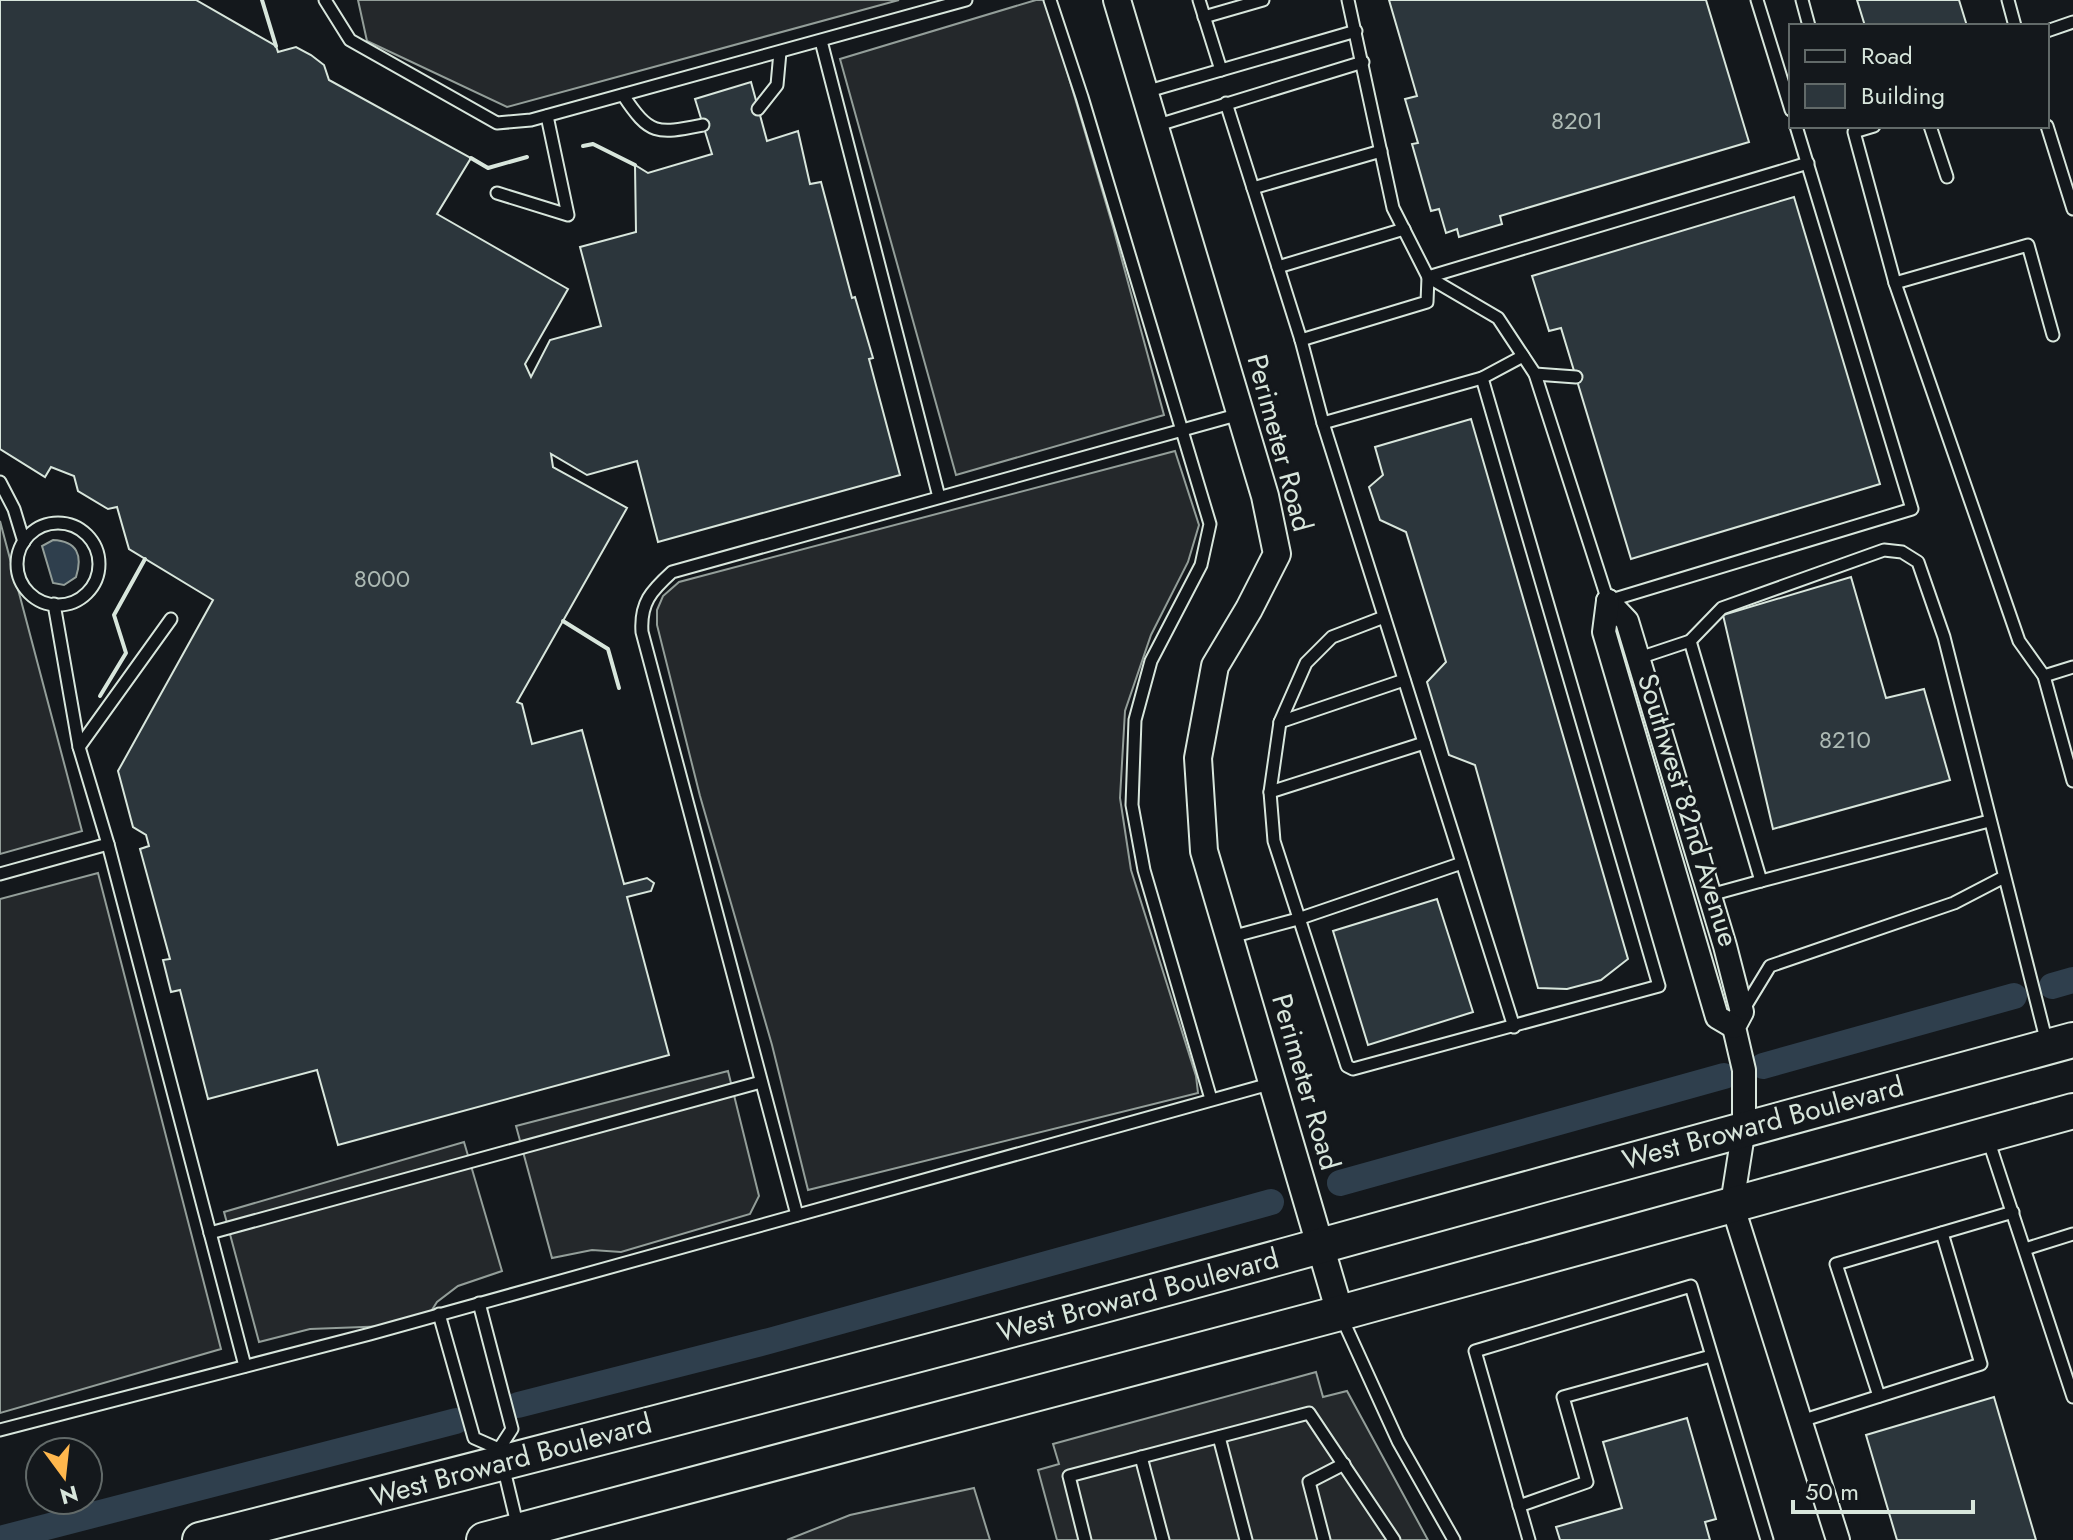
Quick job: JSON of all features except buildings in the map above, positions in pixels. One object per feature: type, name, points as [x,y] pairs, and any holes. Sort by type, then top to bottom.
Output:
[{"type":"main road","name":"West Broward Boulevard","points":[[200,1540],[501,1456],[1321,1246],[2060,1043]]},
{"type":"main road","points":[[484,1540],[1340,1313],[2073,1111]]},
{"type":"street","name":"Perimeter Road","points":[[1117,0],[1265,496],[1277,554],[1215,666],[1198,758],[1204,851],[1340,1313]]},
{"type":"street","name":"Southwest 82nd Avenue","points":[[1608,601],[1627,621],[1639,658],[1710,895],[1738,1020],[1744,1070],[1744,1128],[1732,1204]]},
{"type":"street","name":"Southwest 82nd Avenue","points":[[1608,601],[1604,632],[1717,1017],[1738,1020]]},
{"type":"street","points":[[1659,817],[1685,810]]},
{"type":"street","points":[[1732,1204],[1838,1540]]},
{"type":"lane","points":[[325,0],[350,40],[497,123],[547,116],[966,0]]},
{"type":"lane","points":[[1050,0],[1210,524],[1201,565],[1151,661],[1135,720],[1132,805],[1144,870],[1211,1099]]},
{"type":"lane","points":[[1199,0],[1221,70]]},
{"type":"lane","points":[[1204,17],[1263,0]]},
{"type":"lane","points":[[1301,340],[1427,302],[1428,277],[1393,208],[1348,0]]},
{"type":"lane","points":[[1757,0],[1789,104]]},
{"type":"lane","points":[[1802,0],[1808,24]]},
{"type":"lane","points":[[2008,0],[2014,24]]},
{"type":"lane","points":[[2049,30],[2073,22]]},
{"type":"lane","points":[[1145,92],[1356,31]]},
{"type":"lane","points":[[821,41],[939,497]]},
{"type":"lane","points":[[758,109],[777,85],[780,52]]},
{"type":"lane","points":[[1155,126],[1363,62]]},
{"type":"lane","points":[[623,95],[640,121],[666,132],[703,125]]},
{"type":"lane","points":[[1226,103],[1301,340],[1323,423],[1514,1027]]},
{"type":"lane","points":[[497,193],[568,215],[547,116]]},
{"type":"lane","points":[[1608,601],[1912,509],[1797,128]]},
{"type":"lane","points":[[1931,128],[1947,177]]},
{"type":"lane","points":[[2048,128],[2073,209]]},
{"type":"lane","points":[[1852,129],[1895,283],[2019,641],[2044,676],[2073,781]]},
{"type":"lane","points":[[1253,188],[1381,151]]},
{"type":"lane","points":[[1428,277],[1808,163]]},
{"type":"lane","points":[[1278,267],[1404,229]]},
{"type":"lane","points":[[1895,283],[2028,245],[2053,335]]},
{"type":"lane","name":"Southwest 82nd Avenue","points":[[1428,277],[1498,318],[1535,374],[1608,601]]},
{"type":"lane","points":[[1323,423],[1482,378],[1523,356]]},
{"type":"lane","points":[[1535,374],[1576,377]]},
{"type":"lane","points":[[1384,617],[1332,637],[1306,663],[1280,722],[1270,792],[1274,841],[1350,1068],[1514,1027],[1659,986],[1482,378]]},
{"type":"lane","points":[[797,1215],[642,632],[641,613],[654,588],[672,572],[1240,414]]},
{"type":"lane","points":[[0,482],[14,509],[24,542]]},
{"type":"lane","points":[[57,523],[83,531],[98,552],[97,578],[90,590],[68,604],[54,604],[40,601],[22,582],[18,555],[33,532],[44,525],[57,523]]},
{"type":"lane","points":[[1639,658],[1690,641],[1722,608],[1884,550],[1902,552],[1918,562],[1944,637],[2004,877],[2060,1043]]},
{"type":"lane","points":[[54,604],[79,747],[108,844],[245,1366]]},
{"type":"lane","points":[[79,747],[171,619]]},
{"type":"lane","points":[[1690,641],[1761,881]]},
{"type":"lane","points":[[2044,676],[2073,667]]},
{"type":"lane","points":[[1280,722],[1404,680]]},
{"type":"lane","points":[[1270,792],[1424,743]]},
{"type":"lane","points":[[1710,895],[1989,821]]},
{"type":"lane","points":[[0,874],[108,844]]},
{"type":"lane","points":[[1230,938],[1298,919],[1462,863]]},
{"type":"lane","points":[[1738,1020],[1770,966],[1954,903],[2004,877]]},
{"type":"lane","points":[[210,1233],[761,1082]]},
{"type":"lane","points":[[0,1430],[439,1314],[1273,1083]]},
{"type":"lane","points":[[1987,1135],[2073,1397]]},
{"type":"lane","points":[[1879,1396],[1836,1264],[2013,1212]]},
{"type":"lane","points":[[1801,1421],[1981,1364],[1942,1233]]},
{"type":"lane","points":[[2025,1249],[2073,1234]]},
{"type":"lane","points":[[1529,1540],[1475,1351],[1691,1286],[1767,1540]]},
{"type":"lane","points":[[479,1303],[512,1429],[501,1456],[519,1531]]},
{"type":"lane","points":[[1340,1313],[1398,1441],[1454,1540]]},
{"type":"lane","points":[[439,1314],[474,1438],[501,1456]]},
{"type":"lane","points":[[1519,1506],[1587,1482],[1563,1397],[1711,1356]]},
{"type":"lane","points":[[1085,1540],[1069,1476],[1309,1413],[1394,1540]]},
{"type":"lane","points":[[1219,1437],[1246,1540]]},
{"type":"lane","points":[[1141,1457],[1163,1540]]},
{"type":"lane","points":[[1324,1540],[1309,1482],[1344,1464]]},
{"type":"shaded area","points":[[358,0],[899,0],[507,107],[367,41]]},
{"type":"shaded area","points":[[1036,0],[1046,0],[1164,415],[956,475],[840,59]]},
{"type":"shaded area","points":[[1175,451],[1199,525],[1188,562],[1151,635],[1125,711],[1120,798],[1131,870],[1196,1076],[1198,1093],[808,1190],[772,1045],[700,796],[657,625],[657,610],[663,596],[679,582]]},
{"type":"shaded area","points":[[0,521],[82,831],[0,854]]},
{"type":"shaded area","points":[[98,873],[221,1349],[0,1413],[0,899]]},
{"type":"shaded area","points":[[728,1071],[759,1196],[750,1214],[621,1252],[592,1250],[552,1258],[516,1126]]},
{"type":"shaded area","points":[[464,1142],[502,1271],[458,1286],[437,1302],[425,1321],[416,1325],[310,1329],[259,1342],[224,1212]]},
{"type":"shaded area","points":[[1316,1372],[1323,1397],[1347,1391],[1428,1540],[1057,1540],[1038,1470],[1059,1464],[1053,1444]]},
{"type":"shaded area","points":[[974,1488],[990,1540],[787,1540],[850,1515]]},
{"type":"water","points":[[53,540],[73,546],[78,556],[76,577],[64,585],[53,583],[42,546]]},
{"type":"waterway","points":[[2052,986],[2073,980]]},
{"type":"waterway","points":[[1763,1066],[2014,996]]},
{"type":"waterway","points":[[1340,1183],[1724,1076]]},
{"type":"waterway","points":[[518,1405],[769,1341],[1271,1202]]},
{"type":"waterway","points":[[0,1539],[456,1421]]},
{"type":"wall","points":[[262,0],[276,46]]},
{"type":"wall","points":[[583,146],[593,144],[635,165]]},
{"type":"wall","points":[[471,158],[488,168],[527,157]]},
{"type":"wall","points":[[100,696],[126,653],[114,615],[145,559]]},
{"type":"wall","points":[[563,621],[608,649],[619,688]]}]
